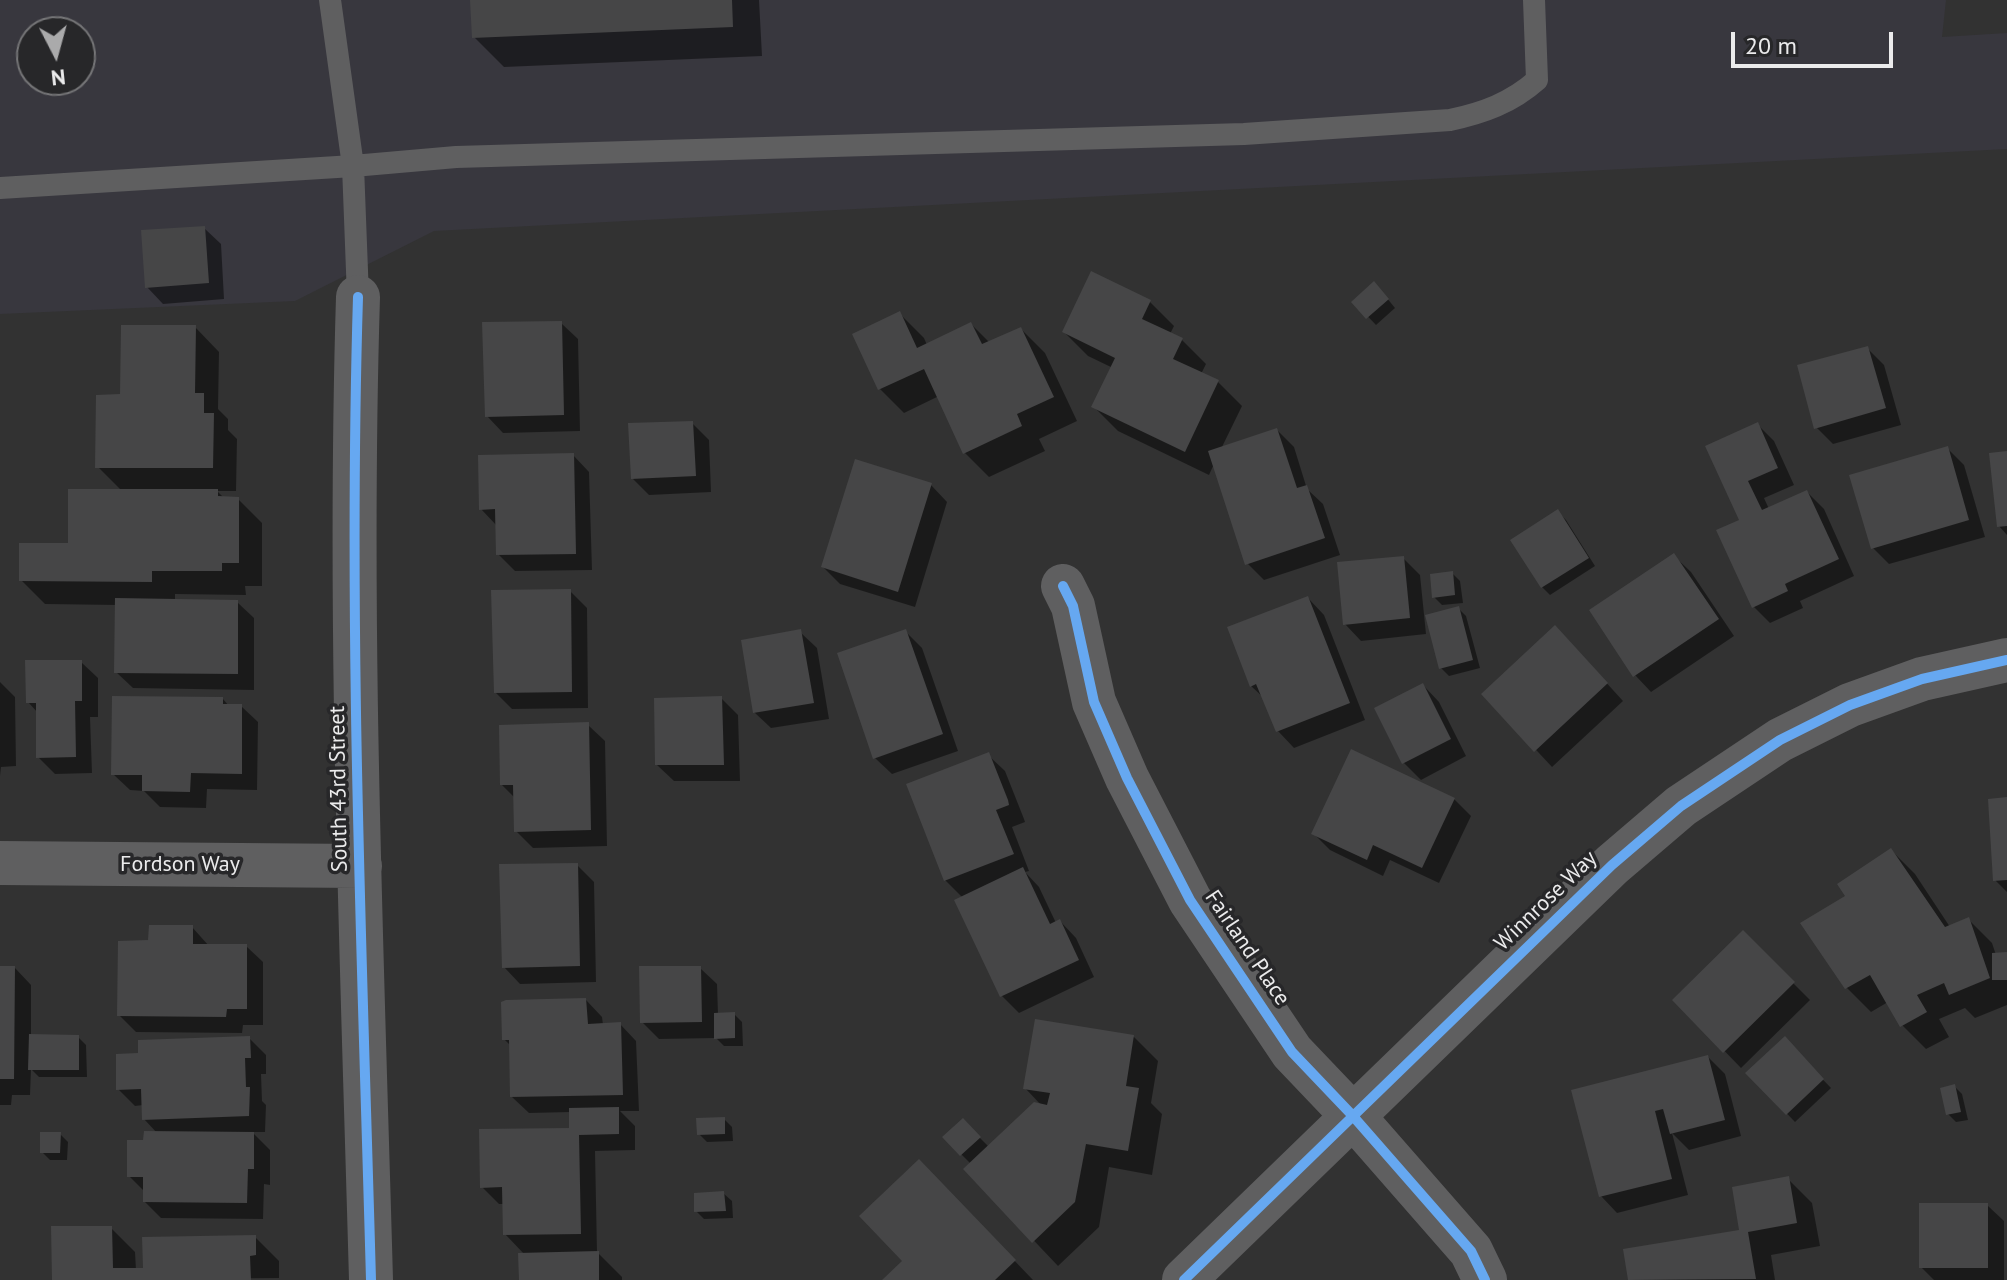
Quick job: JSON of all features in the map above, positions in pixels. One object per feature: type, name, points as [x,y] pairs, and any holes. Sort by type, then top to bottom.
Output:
[{"type":"street","name":"South 43rd Street","points":[[358,297],[354,469],[371,1280]]},
{"type":"street","name":"Fairland Place","points":[[1063,586],[1073,606],[1094,702],[1127,778],[1190,900],[1292,1052],[1352,1115],[1471,1251],[1485,1280]]},
{"type":"street","name":"Winnrose Way","points":[[1184,1280],[1612,865],[1681,806],[1780,740],[1850,705],[1922,679],[2007,660]]},
{"type":"street","name":"Fordson Way","points":[[0,863],[360,866]]},
{"type":"lane","points":[[330,0],[353,166],[358,297]]},
{"type":"lane","points":[[0,188],[472,156],[1244,134],[1450,120],[1483,113],[1520,95],[1537,80],[1534,0]]},
{"type":"shaded area","points":[[0,0],[1946,0],[1942,37],[2007,33],[2007,149],[434,231],[295,301],[0,314]]},
{"type":"building","points":[[470,0],[732,0],[733,27],[472,38]]},
{"type":"building","points":[[205,226],[209,283],[145,288],[141,230]]},
{"type":"building","points":[[1091,271],[1151,300],[1142,319],[1183,338],[1173,359],[1219,380],[1185,452],[1091,407],[1115,358],[1062,332]]},
{"type":"building","points":[[1374,281],[1389,299],[1366,319],[1351,302]]},
{"type":"building","points":[[900,311],[917,348],[971,322],[982,344],[1021,327],[1054,397],[1017,414],[1022,426],[963,454],[924,369],[878,390],[852,334]]},
{"type":"building","points":[[562,321],[564,415],[485,417],[482,322]]},
{"type":"building","points":[[121,325],[196,325],[195,393],[204,393],[204,413],[214,413],[213,468],[95,468],[96,395],[120,394]]},
{"type":"building","points":[[1868,346],[1886,408],[1814,429],[1797,365]]},
{"type":"building","points":[[693,421],[696,476],[631,479],[628,423]]},
{"type":"building","points":[[1758,422],[1778,468],[1748,481],[1762,510],[1807,490],[1839,559],[1785,584],[1788,591],[1752,608],[1716,530],[1739,520],[1705,446]]},
{"type":"building","points":[[1277,428],[1297,488],[1307,485],[1325,538],[1245,565],[1208,451]]},
{"type":"building","points":[[1948,446],[1969,520],[1871,549],[1849,475]]},
{"type":"building","points":[[2007,451],[2007,526],[1997,527],[1989,453]]},
{"type":"building","points":[[574,453],[576,554],[496,555],[495,509],[479,510],[478,455]]},
{"type":"building","points":[[855,459],[932,483],[898,592],[821,567]]},
{"type":"building","points":[[68,489],[218,489],[218,496],[239,497],[239,563],[222,563],[222,571],[152,571],[152,582],[19,581],[19,543],[68,543]]},
{"type":"building","points":[[1558,509],[1589,558],[1541,588],[1510,540]]},
{"type":"building","points":[[1674,553],[1719,619],[1633,677],[1589,610]]},
{"type":"building","points":[[1404,556],[1410,618],[1343,625],[1337,562]]},
{"type":"building","points":[[1453,571],[1455,595],[1432,598],[1430,574]]},
{"type":"building","points":[[571,589],[572,692],[494,693],[491,590]]},
{"type":"building","points":[[1308,596],[1350,703],[1276,732],[1256,684],[1250,687],[1227,627]]},
{"type":"building","points":[[115,598],[238,600],[238,674],[114,673]]},
{"type":"building","points":[[1459,606],[1473,660],[1439,669],[1425,615]]},
{"type":"building","points":[[1555,625],[1608,683],[1534,752],[1481,694]]},
{"type":"building","points":[[801,629],[814,703],[753,713],[741,640]]},
{"type":"building","points":[[906,629],[943,734],[873,759],[837,653]]},
{"type":"building","points":[[25,660],[82,660],[82,701],[75,701],[76,757],[36,758],[36,703],[26,703]]},
{"type":"building","points":[[1423,683],[1451,739],[1402,764],[1374,708]]},
{"type":"building","points":[[112,696],[223,697],[223,704],[242,704],[242,774],[191,773],[190,792],[142,791],[142,775],[111,775]]},
{"type":"building","points":[[722,696],[724,765],[655,765],[654,698]]},
{"type":"building","points":[[589,722],[591,830],[514,832],[513,785],[500,785],[499,725]]},
{"type":"building","points":[[1351,749],[1455,798],[1422,868],[1373,845],[1367,860],[1311,834]]},
{"type":"building","points":[[989,752],[1008,800],[1009,805],[996,810],[1014,854],[944,881],[906,784]]},
{"type":"building","points":[[2007,797],[2007,880],[1993,881],[1988,799]]},
{"type":"building","points":[[1891,848],[1945,927],[1969,917],[1990,978],[1949,995],[1944,983],[1917,995],[1927,1012],[1900,1027],[1870,975],[1845,989],[1800,923],[1845,896],[1837,884]]},
{"type":"building","points":[[578,863],[580,966],[502,968],[499,864]]},
{"type":"building","points":[[1023,867],[1050,924],[1060,919],[1079,960],[1000,997],[954,900]]},
{"type":"building","points":[[149,925],[193,925],[193,944],[247,944],[247,1009],[227,1009],[226,1017],[117,1016],[118,941],[148,940]]},
{"type":"building","points":[[1743,930],[1795,982],[1723,1053],[1672,1000]]},
{"type":"building","points":[[2007,952],[2007,980],[1992,980],[1992,953]]},
{"type":"building","points":[[0,966],[15,966],[14,1079],[0,1079]]},
{"type":"building","points":[[639,966],[701,966],[702,1022],[640,1023]]},
{"type":"building","points":[[586,998],[588,1024],[621,1022],[623,1095],[510,1097],[509,1040],[502,1040],[501,1002]]},
{"type":"building","points":[[735,1012],[735,1038],[714,1039],[714,1013]]},
{"type":"building","points":[[1035,1019],[1134,1035],[1126,1086],[1139,1088],[1128,1151],[1086,1144],[1075,1202],[1032,1243],[963,1169],[1034,1102],[1047,1105],[1050,1093],[1023,1089]]},
{"type":"building","points":[[29,1034],[79,1035],[79,1070],[28,1070]]},
{"type":"building","points":[[250,1036],[251,1058],[245,1058],[246,1087],[250,1087],[249,1116],[142,1120],[141,1089],[116,1090],[116,1054],[138,1053],[138,1040]]},
{"type":"building","points":[[1785,1036],[1824,1079],[1786,1115],[1745,1073]]},
{"type":"building","points":[[1708,1055],[1725,1120],[1670,1134],[1663,1109],[1655,1111],[1672,1179],[1599,1197],[1571,1090]]},
{"type":"building","points":[[1955,1084],[1961,1112],[1946,1115],[1940,1088]]},
{"type":"building","points":[[619,1107],[619,1134],[579,1135],[581,1234],[503,1235],[502,1187],[480,1188],[479,1129],[569,1128],[569,1108]]},
{"type":"building","points":[[725,1117],[725,1134],[697,1135],[696,1118]]},
{"type":"building","points":[[963,1118],[981,1137],[960,1156],[942,1137]]},
{"type":"building","points":[[144,1131],[254,1132],[254,1169],[248,1169],[247,1203],[143,1202],[143,1177],[127,1177],[127,1140],[143,1140]]},
{"type":"building","points":[[40,1132],[61,1132],[60,1153],[40,1153]]},
{"type":"building","points":[[919,1159],[1016,1260],[995,1280],[882,1280],[902,1261],[859,1216]]},
{"type":"building","points":[[1789,1176],[1797,1223],[1748,1232],[1756,1279],[1628,1280],[1623,1249],[1739,1230],[1732,1187]]},
{"type":"building","points":[[724,1191],[726,1211],[694,1212],[694,1193]]},
{"type":"building","points":[[1919,1203],[1988,1203],[1988,1268],[1919,1268]]},
{"type":"building","points":[[51,1226],[112,1226],[113,1268],[143,1268],[142,1237],[256,1235],[256,1255],[250,1256],[251,1280],[52,1280]]},
{"type":"building","points":[[599,1251],[599,1280],[519,1280],[518,1253]]},
{"type":"cycle path","points":[[358,297],[355,666],[371,1280]]},
{"type":"cycle path","points":[[1063,586],[1073,606],[1094,702],[1127,778],[1190,900],[1292,1052],[1352,1115],[1471,1251],[1485,1280]]},
{"type":"cycle path","points":[[1184,1280],[1612,865],[1681,806],[1780,740],[1850,705],[1922,679],[2007,660]]}]
